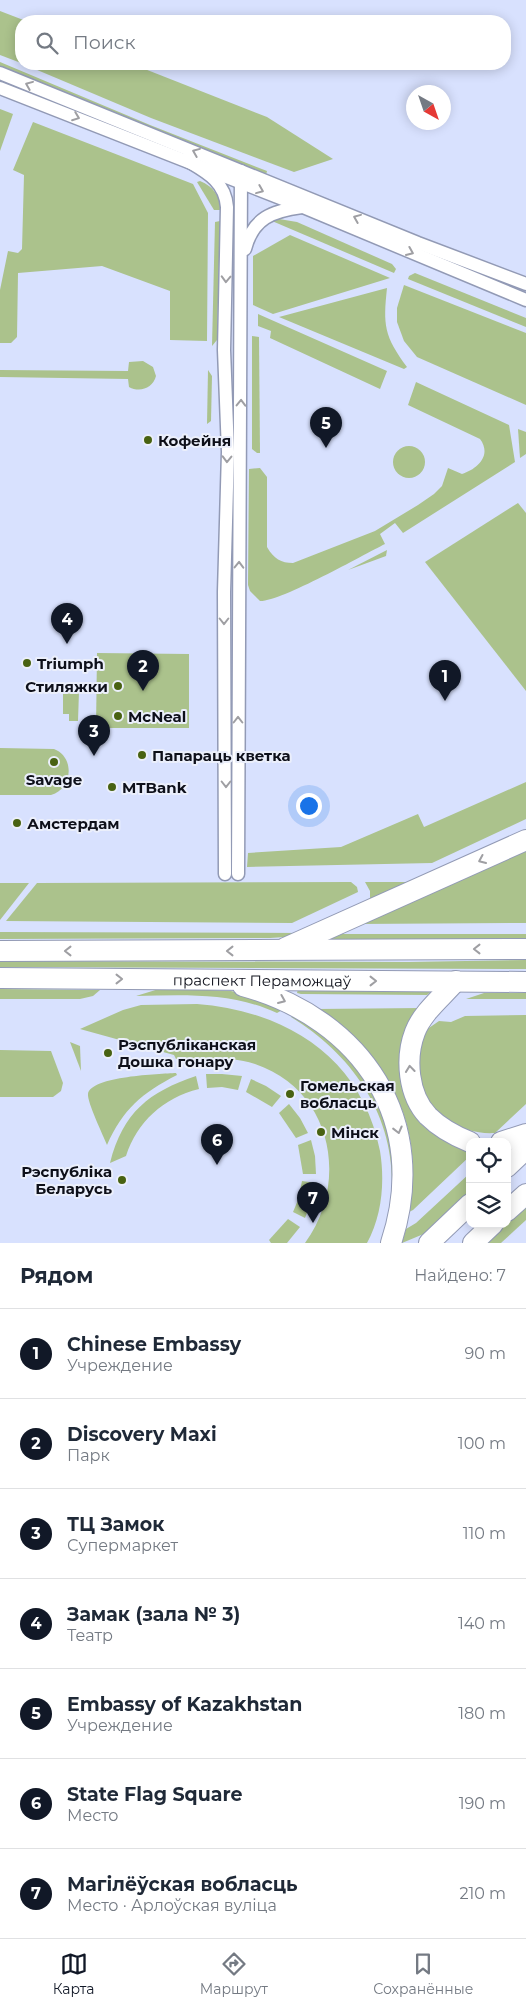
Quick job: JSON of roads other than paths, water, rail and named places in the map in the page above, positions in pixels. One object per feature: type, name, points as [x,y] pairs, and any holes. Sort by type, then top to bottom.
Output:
[{"type":"main road","points":[[279,951],[526,840]]},
{"type":"main road","name":"праспект Пераможцаў","points":[[0,951],[526,949]]},
{"type":"main road","name":"праспект Пераможцаў","points":[[0,978],[526,982]]},
{"type":"main road","points":[[219,980],[261,991],[293,1004],[311,1015],[342,1040],[364,1063],[380,1084],[399,1130],[403,1160],[402,1205],[391,1243]]},
{"type":"main road","points":[[456,982],[423,1018],[414,1033],[409,1061],[414,1092],[428,1116],[454,1136],[466,1140]]},
{"type":"main road","points":[[511,1139],[526,1134]]},
{"type":"main road","points":[[511,1163],[526,1149]]},
{"type":"main road","points":[[511,1207],[526,1194]]},
{"type":"main road","points":[[429,1243],[466,1208]]},
{"type":"main road","points":[[473,1243],[489,1228]]},
{"type":"street","points":[[0,73],[303,207],[526,300]]},
{"type":"street","points":[[0,88],[186,160],[418,243],[526,284]]},
{"type":"street","points":[[186,160],[218,182],[226,199],[224,350],[228,452],[224,592],[232,874],[242,264],[238,178]]},
{"type":"street","points":[[226,199],[238,178]]},
{"type":"street","points":[[242,264],[249,235],[256,226],[269,215],[303,207]]},
{"type":"place","name":"Кофейня","points":[[148,440]]},
{"type":"place","name":"Embassy of Kazakhstan","points":[[326,448]]},
{"type":"place","name":"Замак (зала № 3)","points":[[67,644]]},
{"type":"place","name":"Triumph","points":[[27,663]]},
{"type":"place","name":"Стиляжки","points":[[118,686]]},
{"type":"place","name":"Discovery Maxi","points":[[143,691]]},
{"type":"place","name":"Chinese Embassy","points":[[445,701]]},
{"type":"place","name":"McNeal","points":[[118,716]]},
{"type":"place","name":"Папараць кветка","points":[[142,755]]},
{"type":"place","name":"ТЦ Замок","points":[[94,756]]},
{"type":"place","name":"Savage","points":[[54,762]]},
{"type":"place","name":"MTBank","points":[[112,787]]},
{"type":"place","name":"Амстердам","points":[[17,823]]},
{"type":"place","name":"Рэспубліканская Дошка гонару","points":[[108,1053]]},
{"type":"place","name":"Гомельская вобласць","points":[[290,1094]]},
{"type":"place","name":"Мінск","points":[[321,1132]]},
{"type":"place","name":"State Flag Square","points":[[217,1165]]},
{"type":"place","name":"Рэспубліка Беларусь","points":[[122,1180]]},
{"type":"place","name":"Магілёўская вобласць","points":[[313,1223]]}]
